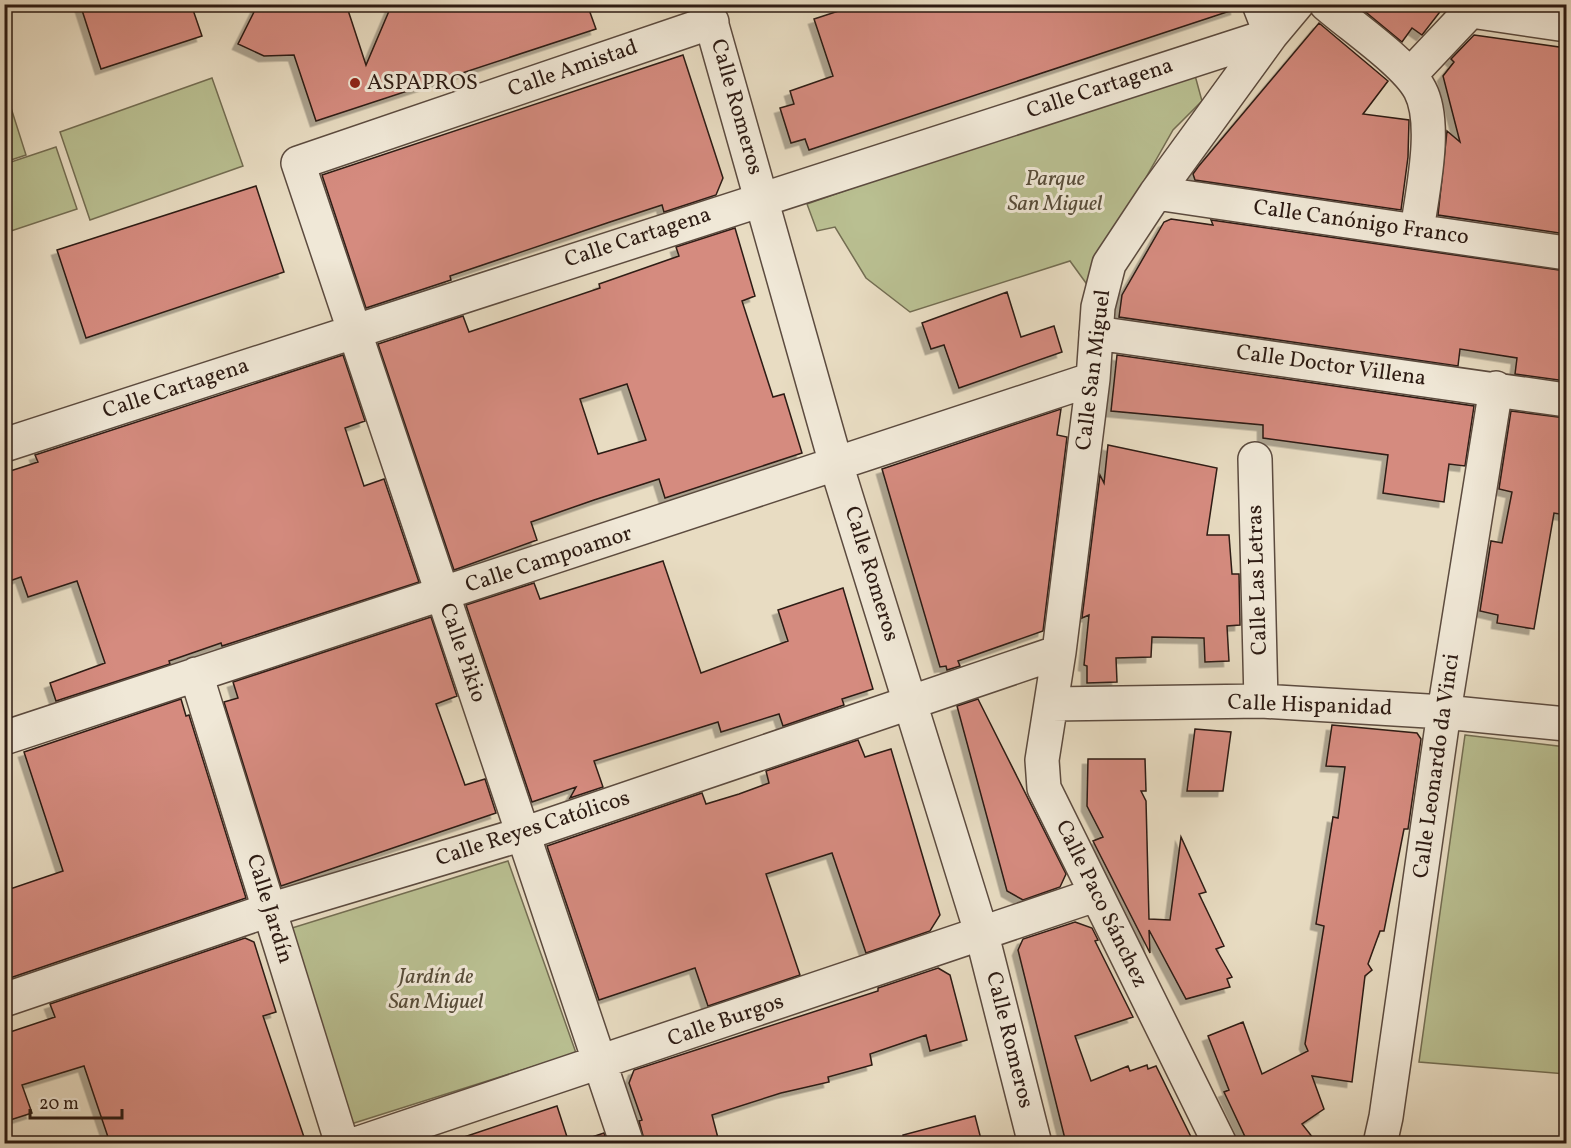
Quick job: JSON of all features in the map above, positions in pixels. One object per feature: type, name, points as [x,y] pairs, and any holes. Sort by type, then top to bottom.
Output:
[{"type":"street","points":[[1259,4],[1272,34]]},
{"type":"street","name":"Calle San Miguel","points":[[1059,652],[1093,379],[1098,307],[1109,264],[1156,193],[1272,34],[1297,4]]},
{"type":"street","points":[[1326,4],[1410,75],[1422,92],[1429,128],[1418,231]]},
{"type":"street","points":[[1410,75],[1474,8],[1566,25]]},
{"type":"street","name":"Calle Amistad","points":[[298,163],[709,13]]},
{"type":"street","name":"Calle Romeros","points":[[709,13],[836,464],[982,935],[1035,1143]]},
{"type":"street","name":"Calle Cartagena","points":[[4,445],[1272,34]]},
{"type":"street","name":"Calle Pikio","points":[[298,163],[627,1143]]},
{"type":"street","name":"Calle Canónigo Franco","points":[[1156,193],[1566,253]]},
{"type":"street","name":"Calle Doctor Villena","points":[[1096,333],[1496,388],[1566,400]]},
{"type":"street","name":"Calle Campoamor","points":[[4,738],[1093,379]]},
{"type":"street","name":"Calle Leonardo da Vinci","points":[[1380,1143],[1386,1118],[1444,712],[1496,388]]},
{"type":"street","name":"Calle Las Letras","points":[[1255,459],[1262,701]]},
{"type":"street","name":"Calle Reyes Católicos","points":[[4,1000],[269,910],[523,834],[1059,652]]},
{"type":"street","name":"Calle Paco Sánchez","points":[[1059,652],[1042,760],[1044,788],[1095,895],[1220,1143]]},
{"type":"street","name":"Calle Jardín","points":[[196,674],[342,1143]]},
{"type":"street","name":"Calle Hispanidad","points":[[1052,704],[1262,701],[1444,712],[1566,724]]},
{"type":"street","name":"Calle Burgos","points":[[356,1143],[599,1064],[1095,895]]},
{"type":"green space","name":"Parque San Miguel","points":[[1193,68],[1202,101],[1173,130],[1086,283],[1070,261],[910,312],[866,278],[835,227],[817,231],[807,204]]},
{"type":"green space","points":[[212,78],[243,166],[90,220],[60,132]]},
{"type":"green space","points":[[5,89],[26,155],[4,162]]},
{"type":"green space","points":[[56,147],[77,209],[5,233],[5,164]]},
{"type":"green space","points":[[1465,735],[1566,747],[1566,1074],[1419,1062]]},
{"type":"green space","name":"Jardín de San Miguel","points":[[508,861],[576,1053],[351,1124],[292,928]]},
{"type":"building","points":[[80,4],[191,4],[202,36],[101,69]]},
{"type":"building","name":"ASPAPROS","points":[[258,4],[346,4],[366,65],[392,4],[587,4],[596,29],[316,121],[294,55],[264,56],[238,44]]},
{"type":"building","points":[[860,4],[1235,4],[1236,9],[809,150],[805,139],[791,143],[780,108],[794,104],[790,91],[833,76],[814,19]]},
{"type":"building","points":[[1356,4],[1446,4],[1422,35],[1412,28],[1402,42]]},
{"type":"building","points":[[1319,23],[1388,81],[1363,114],[1409,120],[1408,157],[1401,210],[1195,180],[1193,174],[1198,167]]},
{"type":"building","points":[[1474,35],[1566,48],[1566,234],[1438,215],[1447,131],[1460,142],[1443,76],[1454,62],[1451,59]]},
{"type":"building","points":[[683,55],[723,178],[716,195],[664,212],[662,205],[450,276],[451,280],[366,308],[322,175]]},
{"type":"building","points":[[256,186],[284,272],[86,338],[57,250]]},
{"type":"building","points":[[1171,219],[1213,225],[1211,220],[1566,271],[1566,381],[1515,374],[1517,358],[1460,349],[1458,366],[1119,317],[1122,295],[1164,222]]},
{"type":"building","points":[[735,228],[755,296],[742,301],[773,397],[784,394],[802,453],[665,498],[659,479],[594,500],[531,522],[537,540],[454,570],[378,344],[463,316],[469,332],[600,288],[599,284],[679,256],[676,247]],"holes":[[[627,384],[646,440],[598,454],[580,399]]]},
{"type":"building","points":[[1007,292],[1021,337],[1054,326],[1062,352],[959,388],[944,345],[931,349],[922,323]]},
{"type":"building","points":[[343,355],[365,421],[345,428],[364,486],[384,479],[419,582],[222,646],[221,643],[169,661],[170,664],[56,701],[50,683],[105,663],[77,581],[28,597],[21,577],[4,583],[4,473],[38,462],[35,455]]},
{"type":"building","points":[[1117,355],[1474,406],[1465,466],[1449,464],[1444,502],[1383,493],[1388,455],[1263,438],[1263,425],[1111,411]]},
{"type":"building","points":[[1061,409],[1057,435],[1067,437],[1043,631],[958,661],[960,666],[947,670],[946,666],[940,667],[882,469]]},
{"type":"building","points":[[1511,411],[1566,418],[1566,515],[1554,513],[1534,629],[1497,623],[1498,615],[1480,611],[1491,541],[1502,543],[1512,492],[1499,489]]},
{"type":"building","points":[[1108,445],[1217,468],[1207,535],[1229,535],[1232,574],[1239,574],[1240,625],[1227,626],[1229,661],[1205,662],[1204,638],[1152,637],[1151,657],[1116,658],[1117,682],[1087,683],[1087,666],[1084,665],[1089,615],[1082,618],[1100,475],[1104,483]]},
{"type":"building","points":[[663,561],[701,673],[788,641],[778,610],[843,588],[873,689],[842,699],[844,705],[783,726],[779,714],[721,732],[718,722],[594,761],[603,787],[570,798],[576,787],[532,802],[466,605],[534,583],[540,599]]},
{"type":"building","points":[[431,617],[457,696],[436,704],[465,785],[485,779],[496,813],[281,886],[224,702],[238,698],[233,682]]},
{"type":"building","points":[[181,699],[186,716],[189,715],[246,898],[4,980],[4,891],[63,871],[24,752]]},
{"type":"building","points":[[978,699],[1066,874],[1060,887],[1023,900],[1007,891],[957,706]]},
{"type":"building","points":[[1332,725],[1417,733],[1421,739],[1408,829],[1404,829],[1384,931],[1380,931],[1368,964],[1372,970],[1365,976],[1352,1082],[1312,1076],[1324,1109],[1302,1124],[1317,1143],[1248,1143],[1224,1092],[1229,1090],[1208,1036],[1243,1022],[1262,1074],[1308,1051],[1305,1044],[1324,926],[1316,924],[1333,817],[1338,818],[1345,767],[1326,766]]},
{"type":"building","points":[[1195,729],[1231,732],[1223,791],[1187,791]]},
{"type":"building","points":[[858,740],[865,757],[891,749],[940,915],[930,931],[866,953],[832,853],[766,874],[800,975],[708,1006],[695,968],[599,1000],[547,846],[702,793],[706,804],[739,794],[769,783],[766,771]]},
{"type":"building","points":[[1088,759],[1145,759],[1146,791],[1141,791],[1146,801],[1149,919],[1170,920],[1181,837],[1206,892],[1199,894],[1224,946],[1216,949],[1232,977],[1227,979],[1230,987],[1186,999],[1149,930],[1150,953],[1093,841],[1103,837],[1087,806]]},
{"type":"building","points":[[1075,922],[1092,928],[1098,940],[1095,941],[1133,1017],[1075,1036],[1091,1081],[1128,1066],[1130,1071],[1147,1065],[1148,1069],[1156,1066],[1194,1143],[1066,1143],[1018,950],[1023,939]]},
{"type":"building","points":[[245,938],[254,942],[276,1012],[263,1016],[306,1143],[110,1143],[84,1066],[22,1085],[32,1113],[4,1122],[4,1034],[55,1017],[50,1004]]},
{"type":"building","points":[[938,968],[950,975],[967,1040],[930,1051],[926,1035],[870,1054],[872,1065],[828,1077],[829,1082],[781,1093],[712,1115],[718,1138],[700,1143],[645,1143],[639,1121],[642,1120],[629,1083],[634,1070],[878,991],[878,988]]},
{"type":"building","points":[[557,1106],[569,1143],[459,1143],[458,1139]]},
{"type":"building","points":[[975,1116],[982,1143],[904,1143],[903,1135]]},
{"type":"building","points":[[604,1133],[607,1143],[587,1143],[586,1139]]},
{"type":"place","name":"ASPAPROS","points":[[355,83]]}]
